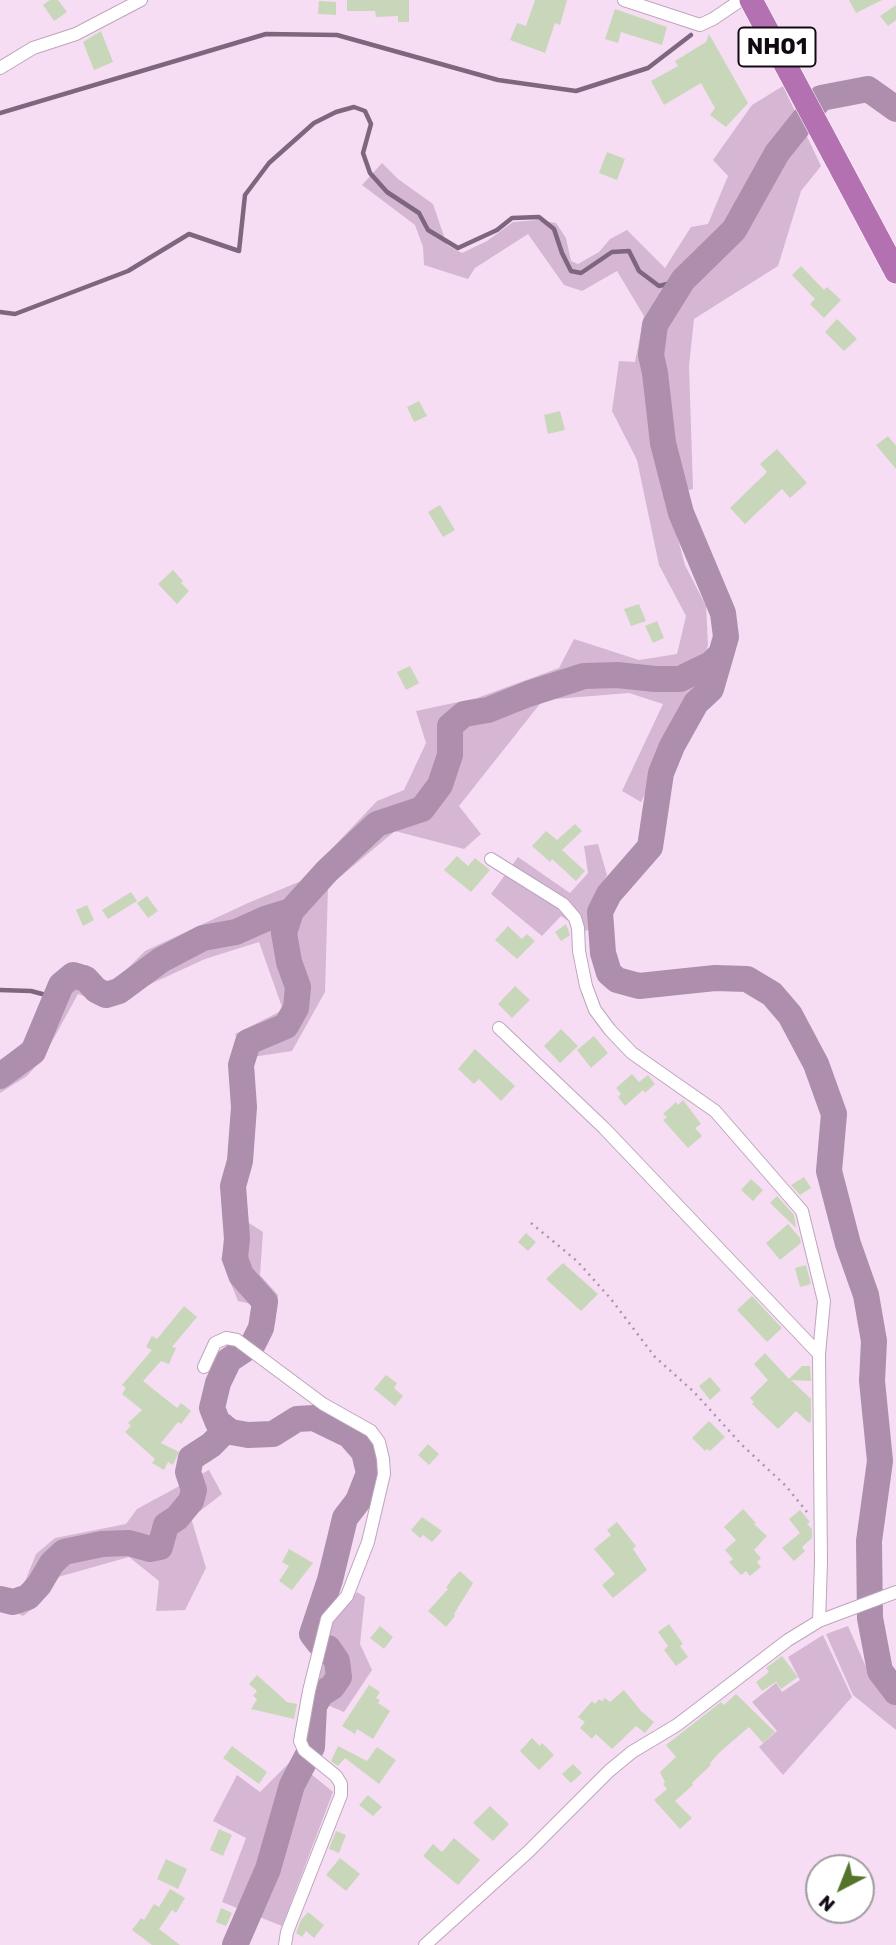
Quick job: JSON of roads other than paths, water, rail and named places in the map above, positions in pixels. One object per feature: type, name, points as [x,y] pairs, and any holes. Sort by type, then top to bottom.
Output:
[{"type":"highway","name":"NH01","points":[[751,0],[896,272]]},
{"type":"street","points":[[0,68],[33,48],[76,34],[141,0]]},
{"type":"street","points":[[624,0],[700,26],[741,0]]},
{"type":"street","points":[[491,859],[563,904],[575,918],[578,928],[579,951],[586,986],[595,1010],[610,1030],[632,1053],[715,1111],[802,1211],[824,1301],[819,1354],[819,1621]]},
{"type":"street","points":[[499,1028],[604,1128],[819,1354]]},
{"type":"street","points":[[204,1367],[215,1343],[226,1338],[240,1341],[323,1404],[371,1431],[379,1441],[383,1459],[384,1474],[368,1542],[347,1596],[327,1619],[309,1691],[300,1741],[309,1754],[336,1776],[341,1784],[341,1795],[287,1932],[285,1945]]},
{"type":"street","points":[[425,1945],[528,1852],[632,1752],[677,1725],[788,1640],[819,1621],[896,1592]]},
{"type":"waterway","points":[[0,113],[266,34],[337,35],[498,80],[576,91],[648,68],[691,35]]},
{"type":"waterway","points":[[896,109],[868,89],[821,98],[777,153],[734,230],[683,280],[655,325],[651,355],[663,443],[681,513],[723,613],[726,637],[711,689],[696,703],[672,746],[661,773],[650,847],[609,894],[600,912],[603,953],[609,973],[617,980],[639,986],[715,978],[747,979],[772,994],[790,1015],[816,1064],[834,1114],[829,1171],[848,1244],[866,1295],[874,1341],[872,1381],[880,1461],[869,1541],[870,1618],[880,1671],[896,1692]]},
{"type":"waterway","points":[[0,312],[15,314],[128,271],[189,234],[239,251],[245,195],[269,163],[314,123],[354,107],[365,111],[371,124],[363,153],[370,173],[387,192],[419,213],[428,230],[458,248],[497,230],[512,218],[539,217],[554,229],[571,271],[581,273],[612,252],[629,251],[639,271],[659,286],[683,280]]},
{"type":"waterway","points":[[319,1643],[312,1634],[330,1580],[345,1518],[358,1501],[369,1473],[364,1452],[349,1435],[314,1418],[297,1419],[273,1434],[248,1435],[231,1432],[218,1423],[212,1408],[218,1383],[229,1360],[253,1344],[261,1328],[265,1302],[241,1275],[235,1258],[237,1239],[233,1186],[240,1161],[244,1107],[241,1065],[248,1042],[286,1026],[296,1008],[298,987],[289,962],[284,933],[291,911],[327,871],[377,824],[422,809],[440,785],[450,755],[450,726],[464,714],[488,710],[584,676],[680,679],[711,664],[720,655]]},
{"type":"waterway","points":[[0,1076],[33,1052],[61,985],[73,975],[86,979],[96,990],[106,995],[119,991],[161,960],[203,938],[236,932],[291,911]]},
{"type":"waterway","points":[[0,990],[58,994]]},
{"type":"waterway","points":[[0,1599],[13,1602],[28,1597],[52,1563],[64,1552],[102,1544],[129,1543],[150,1549],[160,1547],[166,1525],[177,1518],[191,1501],[194,1490],[188,1472],[191,1458],[211,1445],[221,1435],[223,1426]]},
{"type":"waterway","points":[[235,1945],[268,1869],[292,1785],[312,1747],[314,1706],[321,1694],[332,1687],[339,1677],[337,1661],[328,1648]]}]
